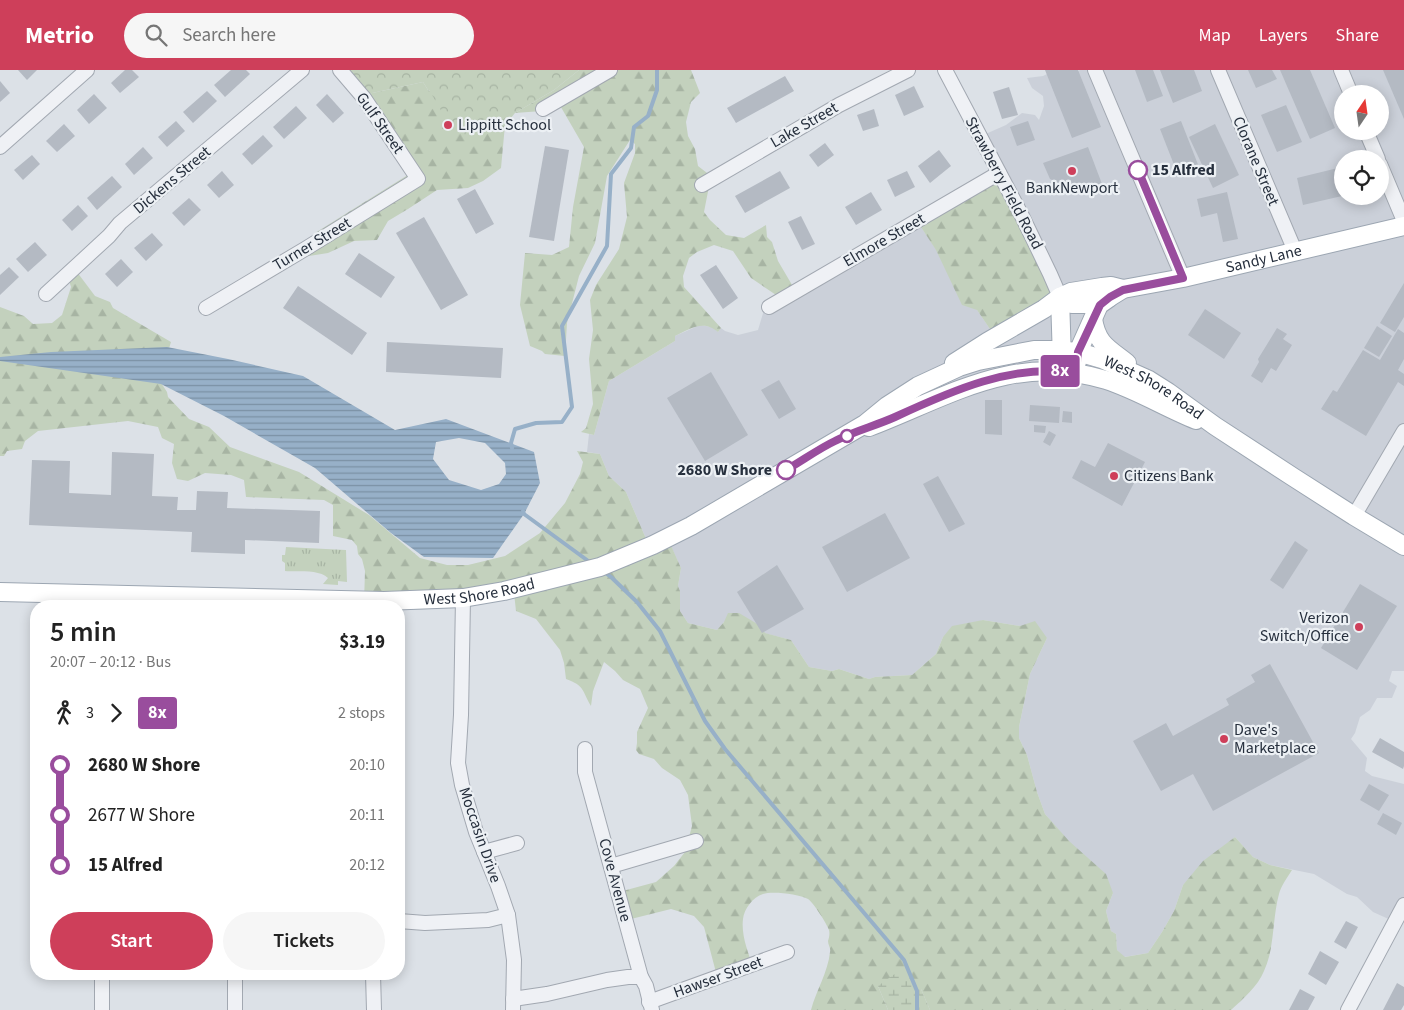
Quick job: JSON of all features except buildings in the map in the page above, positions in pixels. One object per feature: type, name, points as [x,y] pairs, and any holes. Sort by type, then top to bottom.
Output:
[{"type":"main road","name":"Sandy Lane","points":[[928,381],[971,351],[1071,292],[1111,286],[1117,293],[1404,226]]},
{"type":"main road","points":[[1070,351],[1093,319],[1100,305],[1117,293]]},
{"type":"main road","points":[[1060,297],[1070,351],[1069,372]]},
{"type":"main road","points":[[1093,319],[1095,331],[1105,346],[1149,380]]},
{"type":"main road","name":"West Shore Road","points":[[405,600],[463,598],[504,592],[600,567],[691,526],[865,424],[887,406],[928,381],[978,361],[1034,350],[1070,351],[1102,360],[1149,380],[1223,431],[1404,546]]},
{"type":"main road","name":"West Shore Road","points":[[834,441],[969,386],[994,378],[1020,373],[1069,372],[1122,386],[1174,411],[1223,431]]},
{"type":"main road","name":"West Shore Road","points":[[0,592],[99,600]]},
{"type":"street","points":[[0,147],[87,70]]},
{"type":"street","name":"Dickens Street","points":[[46,294],[109,236],[120,223],[302,70]]},
{"type":"street","name":"Gulf Street","points":[[340,70],[364,98],[418,179]]},
{"type":"street","points":[[543,109],[610,70]]},
{"type":"street","name":"Lake Street","points":[[702,185],[839,105],[908,70]]},
{"type":"street","name":"Strawberry Field Road","points":[[945,70],[1043,258],[1060,297]]},
{"type":"street","points":[[1095,70],[1183,278]]},
{"type":"street","name":"Clorane Street","points":[[1218,70],[1295,251]]},
{"type":"street","points":[[1341,70],[1347,85]]},
{"type":"street","name":"Elmore Street","points":[[769,307],[999,173]]},
{"type":"street","name":"Turner Street","points":[[206,308],[418,179]]},
{"type":"street","points":[[1389,185],[1404,221]]},
{"type":"street","points":[[1354,516],[1404,431]]},
{"type":"street","name":"Moccasin Drive","points":[[463,598],[461,715],[458,763],[462,785],[476,832],[508,916],[514,960],[513,1004]]},
{"type":"street","name":"Cove Avenue","points":[[585,749],[585,772],[641,977],[646,986],[651,1006]]},
{"type":"street","points":[[611,866],[696,841]]},
{"type":"street","points":[[484,852],[518,843]]},
{"type":"street","points":[[1348,1010],[1404,905]]},
{"type":"street","points":[[405,921],[425,923],[488,920],[508,916]]},
{"type":"street","name":"Hawser Street","points":[[651,1006],[787,952]]},
{"type":"street","points":[[513,1004],[606,980],[641,977]]},
{"type":"street","points":[[102,980],[102,1010]]},
{"type":"street","points":[[234,1010],[235,980]]},
{"type":"street","points":[[373,980],[374,1010]]},
{"type":"shaded area","points":[[1080,70],[1404,70],[1404,671],[1392,671],[1389,681],[1397,686],[1392,698],[1377,698],[1370,710],[1360,717],[1351,739],[1367,758],[1365,771],[1372,776],[1404,784],[1404,905],[1393,921],[1373,912],[1357,897],[1347,894],[1314,874],[1270,865],[1253,857],[1235,837],[1183,885],[1174,911],[1148,953],[1124,957],[1117,950],[1116,934],[1111,931],[1106,911],[1113,893],[1045,814],[1027,755],[1019,738],[1019,727],[1030,674],[1047,638],[1020,626],[983,620],[943,637],[936,654],[912,675],[869,679],[839,669],[832,671],[809,667],[791,640],[764,633],[759,625],[724,622],[717,630],[688,623],[680,611],[680,591],[678,586],[681,568],[669,542],[650,548],[626,492],[609,476],[600,454],[587,452],[589,434],[594,435],[609,381],[675,341],[675,336],[700,325],[712,327],[718,332],[721,328],[738,335],[758,330],[764,310],[917,221],[994,335],[1063,305],[981,136],[1006,125],[1022,113],[1035,115],[1039,120],[1044,106],[1043,96],[1032,88],[1027,78],[1043,76],[1049,73],[1066,76]]},
{"type":"green space","points":[[342,70],[579,70],[554,90],[515,113],[505,125],[491,128],[490,126],[485,130],[466,136],[452,129],[423,82],[363,95]]},
{"type":"green space","points":[[579,70],[691,70],[700,93],[691,102],[686,122],[688,136],[695,149],[698,166],[711,176],[704,212],[726,235],[744,238],[766,225],[767,237],[772,242],[778,261],[795,290],[779,297],[751,278],[733,251],[714,245],[697,252],[689,258],[683,276],[684,287],[721,328],[718,332],[707,326],[696,326],[675,336],[675,341],[609,381],[594,435],[581,432],[586,428],[593,404],[589,359],[593,330],[590,300],[596,285],[619,249],[627,217],[624,183],[635,153],[635,144],[630,140],[607,176],[595,243],[579,276],[567,323],[565,356],[545,354],[530,346],[520,305],[525,253],[552,255],[569,247],[573,207],[584,147],[558,102],[542,111],[515,113],[554,90]]},
{"type":"green space","points":[[423,82],[428,90],[491,128],[505,125],[501,168],[483,181],[468,188],[437,190],[388,221],[377,240],[354,241],[328,253],[309,256],[302,243],[411,173],[363,95]]},
{"type":"green space","points":[[997,173],[1063,301],[994,335],[977,310],[962,305],[936,250],[917,221]]},
{"type":"green space","points":[[77,272],[95,296],[110,302],[113,308],[171,342],[167,355],[154,372],[167,392],[168,397],[189,419],[209,427],[230,447],[299,472],[369,515],[420,558],[447,565],[468,565],[505,556],[540,533],[565,503],[580,474],[583,462],[577,451],[600,454],[609,476],[626,492],[650,548],[669,541],[681,568],[678,586],[680,591],[680,611],[688,623],[717,630],[724,622],[728,613],[739,613],[759,625],[765,633],[791,640],[809,667],[832,671],[839,669],[869,679],[912,675],[936,654],[943,637],[952,626],[983,620],[1020,626],[1035,621],[1047,638],[1030,674],[1019,727],[1019,738],[1027,755],[1045,814],[1069,841],[1106,874],[1113,893],[1106,911],[1111,931],[1116,934],[1117,950],[1125,957],[1148,953],[1174,911],[1183,885],[1203,861],[1235,837],[1253,857],[1270,865],[1292,870],[1279,894],[1268,962],[1261,977],[1250,992],[1231,1010],[930,1010],[921,989],[878,986],[888,1010],[811,1010],[829,959],[829,930],[820,913],[808,899],[792,894],[773,893],[763,894],[756,898],[745,911],[744,937],[753,967],[718,980],[704,927],[694,916],[671,909],[627,920],[619,892],[656,882],[674,866],[685,852],[692,826],[688,795],[680,780],[662,768],[654,759],[639,754],[636,750],[637,732],[648,708],[640,689],[623,680],[604,662],[593,691],[591,706],[580,686],[566,679],[560,650],[536,619],[516,611],[514,593],[397,600],[364,600],[365,571],[362,559],[358,554],[357,546],[352,540],[333,536],[333,505],[324,500],[246,497],[244,480],[231,475],[205,473],[188,481],[177,479],[172,463],[174,444],[162,438],[158,427],[128,421],[38,431],[25,441],[22,449],[7,451],[4,456],[0,456],[0,307],[24,316],[33,324],[52,323],[62,315],[71,287],[68,277]]},
{"type":"green space","points":[[286,547],[346,550],[347,582],[338,581],[338,585],[323,584],[328,578],[319,573],[285,571],[282,555],[285,555]]},
{"type":"green space","points":[[896,973],[921,989],[930,1010],[888,1010],[878,986]]},
{"type":"water","points":[[167,347],[303,376],[395,430],[446,419],[534,452],[540,483],[524,514],[493,558],[424,557],[391,533],[315,468],[224,416],[161,384],[0,361],[0,357],[51,352]],"holes":[[[459,438],[485,443],[505,463],[506,474],[499,484],[481,490],[449,480],[433,459],[436,442]]]},
{"type":"waterway","points":[[512,448],[511,443],[515,429],[536,423],[562,422],[572,407],[562,326],[607,246],[611,174],[631,148],[634,127],[648,116],[657,90],[657,70]]},
{"type":"waterway","points":[[523,511],[524,514],[591,563]]},
{"type":"waterway","points":[[603,571],[637,602],[660,631],[705,721],[725,749],[904,960],[917,991],[917,1010]]},
{"type":"bus line","name":"8x","points":[[786,470],[834,441],[969,386],[994,378],[1036,371],[1076,373],[1078,352],[1100,305],[1123,290],[1183,278],[1138,170]]},
{"type":"place","name":"Lippitt School","points":[[448,125]]},
{"type":"place","name":"15 Alfred","points":[[1138,170]]},
{"type":"place","name":"BankNewport","points":[[1072,171]]},
{"type":"place","name":"2680 W Shore","points":[[786,470]]},
{"type":"place","name":"Citizens Bank","points":[[1114,476]]},
{"type":"place","name":"Verizon Switch/Office","points":[[1359,627]]},
{"type":"place","name":"Dave's Marketplace","points":[[1224,739]]}]
